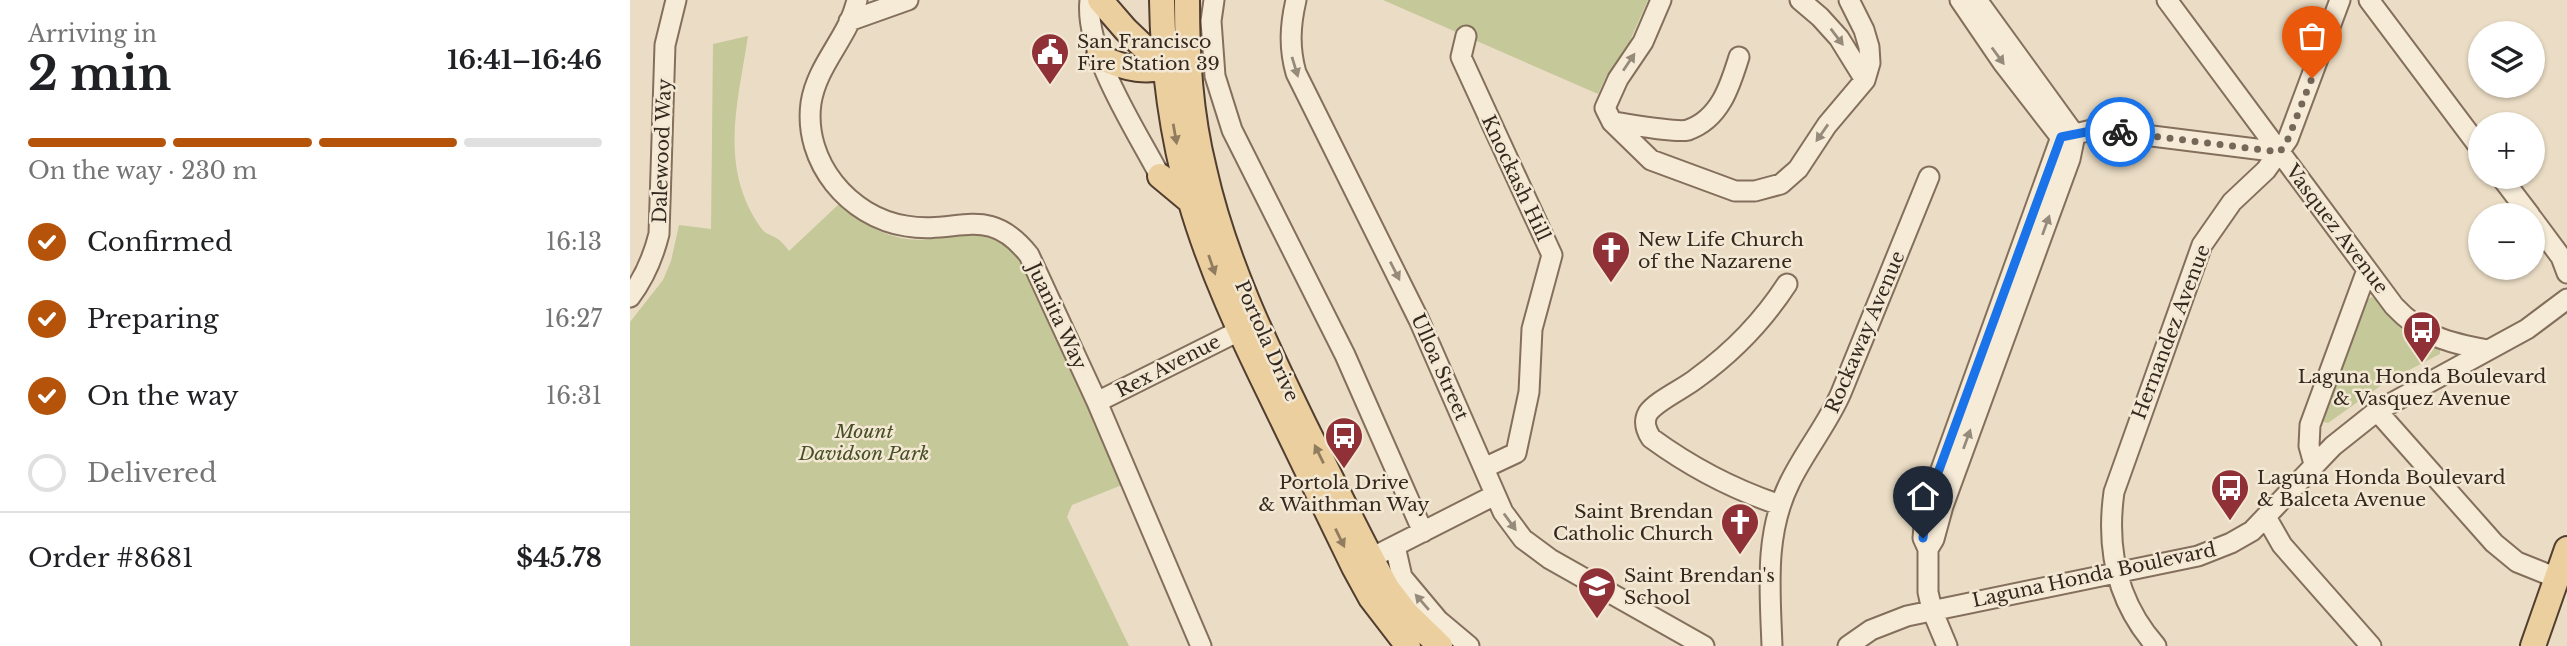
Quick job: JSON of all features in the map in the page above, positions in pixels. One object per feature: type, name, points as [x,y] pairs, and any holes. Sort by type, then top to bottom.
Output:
[{"type":"main road","points":[[1100,0],[1126,30],[1166,67],[1191,99]]},
{"type":"main road","name":"Portola Drive","points":[[1162,0],[1166,67],[1175,137],[1190,201],[1216,276],[1239,331],[1354,567],[1371,598],[1408,646]]},
{"type":"main road","name":"Portola Drive","points":[[1187,0],[1191,99],[1203,169],[1251,309],[1278,370],[1387,587],[1406,612],[1440,646]]},
{"type":"main road","points":[[1099,56],[1115,65],[1146,69],[1166,67],[1182,55],[1187,40]]},
{"type":"main road","points":[[1160,176],[1190,201]]},
{"type":"main road","points":[[2533,646],[2567,549]]},
{"type":"street","name":"Dalewood Way","points":[[630,297],[645,277],[654,256],[659,233],[665,45],[676,0]]},
{"type":"street","name":"Juanita Way","points":[[857,0],[849,22],[817,80],[811,103],[810,124],[814,145],[833,184],[866,212],[886,220],[906,226],[928,228],[976,224],[1006,232],[1030,255],[1097,402],[1201,646]]},
{"type":"street","points":[[849,22],[908,0]]},
{"type":"street","points":[[1090,0],[1088,12],[1099,56],[1160,176]]},
{"type":"street","points":[[1214,0],[1211,34],[1215,76],[1231,130],[1345,355],[1423,532]]},
{"type":"street","name":"Ulloa Street","points":[[1296,0],[1290,32],[1296,73],[1419,320],[1511,526],[1536,550],[1704,646]]},
{"type":"street","points":[[1661,0],[1643,42],[1618,79],[1605,108],[1612,122],[1651,160],[1735,191],[1755,191],[1781,184],[1798,169],[1827,125],[1865,80],[1870,62],[1869,47],[1849,0]]},
{"type":"street","points":[[1800,0],[1839,38],[1865,80]]},
{"type":"street","points":[[1960,0],[1996,53],[2068,136]]},
{"type":"street","points":[[1947,646],[1932,610],[1926,575],[1928,549],[1934,539],[1943,506],[2070,159],[2068,136],[1978,0]]},
{"type":"street","name":"Vasquez Avenue","points":[[2167,0],[2394,306],[2421,330],[2452,342],[2488,350]]},
{"type":"street","name":"Hernandez Avenue","points":[[2156,646],[2130,609],[2116,572],[2110,534],[2114,492],[2202,245],[2232,202],[2266,170],[2280,152],[2294,123],[2340,0]]},
{"type":"street","points":[[2369,0],[2468,132]]},
{"type":"street","name":"Knockash Hill","points":[[1466,36],[1461,57],[1552,255],[1532,329],[1529,392],[1519,444],[1516,453],[1484,468]]},
{"type":"street","points":[[1612,122],[1686,131],[1703,122],[1718,108],[1728,92],[1739,57]]},
{"type":"street","points":[[2068,136],[2096,130],[2280,152]]},
{"type":"street","name":"Rockaway Avenue","points":[[1772,646],[1770,553],[1780,505],[1800,462],[1831,416],[1929,177]]},
{"type":"street","points":[[2545,236],[2565,264]]},
{"type":"street","points":[[2314,464],[2309,446],[2310,425],[2367,270]]},
{"type":"street","points":[[1780,505],[1699,471],[1651,438],[1645,422],[1654,407],[1697,379],[1736,346],[1772,306],[1787,284]]},
{"type":"street","name":"Laguna Honda Boulevard","points":[[1848,646],[1889,622],[1932,610],[2214,551],[2252,531],[2314,464],[2377,411],[2527,329],[2565,301]]},
{"type":"street","name":"Rex Avenue","points":[[1097,402],[1239,331]]},
{"type":"street","points":[[2377,411],[2494,543],[2517,562],[2557,578]]},
{"type":"street","points":[[1371,558],[1495,495]]},
{"type":"street","points":[[2266,517],[2282,545],[2371,646]]},
{"type":"street","points":[[1395,546],[1402,577],[1438,621],[1469,646]]},
{"type":"green space","points":[[1383,0],[1648,0],[1628,45],[1598,94]]},
{"type":"green space","name":"Mount Davidson Park","points":[[748,36],[736,110],[735,158],[739,182],[748,205],[765,232],[778,239],[789,251],[839,204],[862,221],[888,234],[919,240],[968,235],[992,238],[1007,245],[1024,262],[1122,485],[1072,505],[1067,517],[1129,646],[630,646],[630,322],[663,280],[671,261],[679,225],[711,229],[713,44]]},
{"type":"green space","points":[[2371,297],[2385,306],[2408,331],[2440,347],[2440,354],[2386,382],[2328,423],[2324,422],[2321,419],[2364,304]]},
{"type":"way so far","points":[[2120,132],[2280,152],[2288,139],[2312,78]]},
{"type":"place","name":"San Francisco Fire Station 39","points":[[1050,86]]},
{"type":"place","name":"New Life Church of the Nazarene","points":[[1611,284]]},
{"type":"place","name":"Laguna Honda Boulevard & Vasquez Avenue","points":[[2422,364]]},
{"type":"place","name":"Portola Drive & Waithman Way","points":[[1344,470]]},
{"type":"place","name":"Laguna Honda Boulevard & Balceta Avenue","points":[[2230,522]]},
{"type":"place","name":"Saint Brendan Catholic Church","points":[[1740,556]]},
{"type":"place","name":"Saint Brendan's School","points":[[1597,620]]},
{"type":"route","points":[[1923,538],[1928,500],[2061,137],[2096,130],[2120,132]]}]
